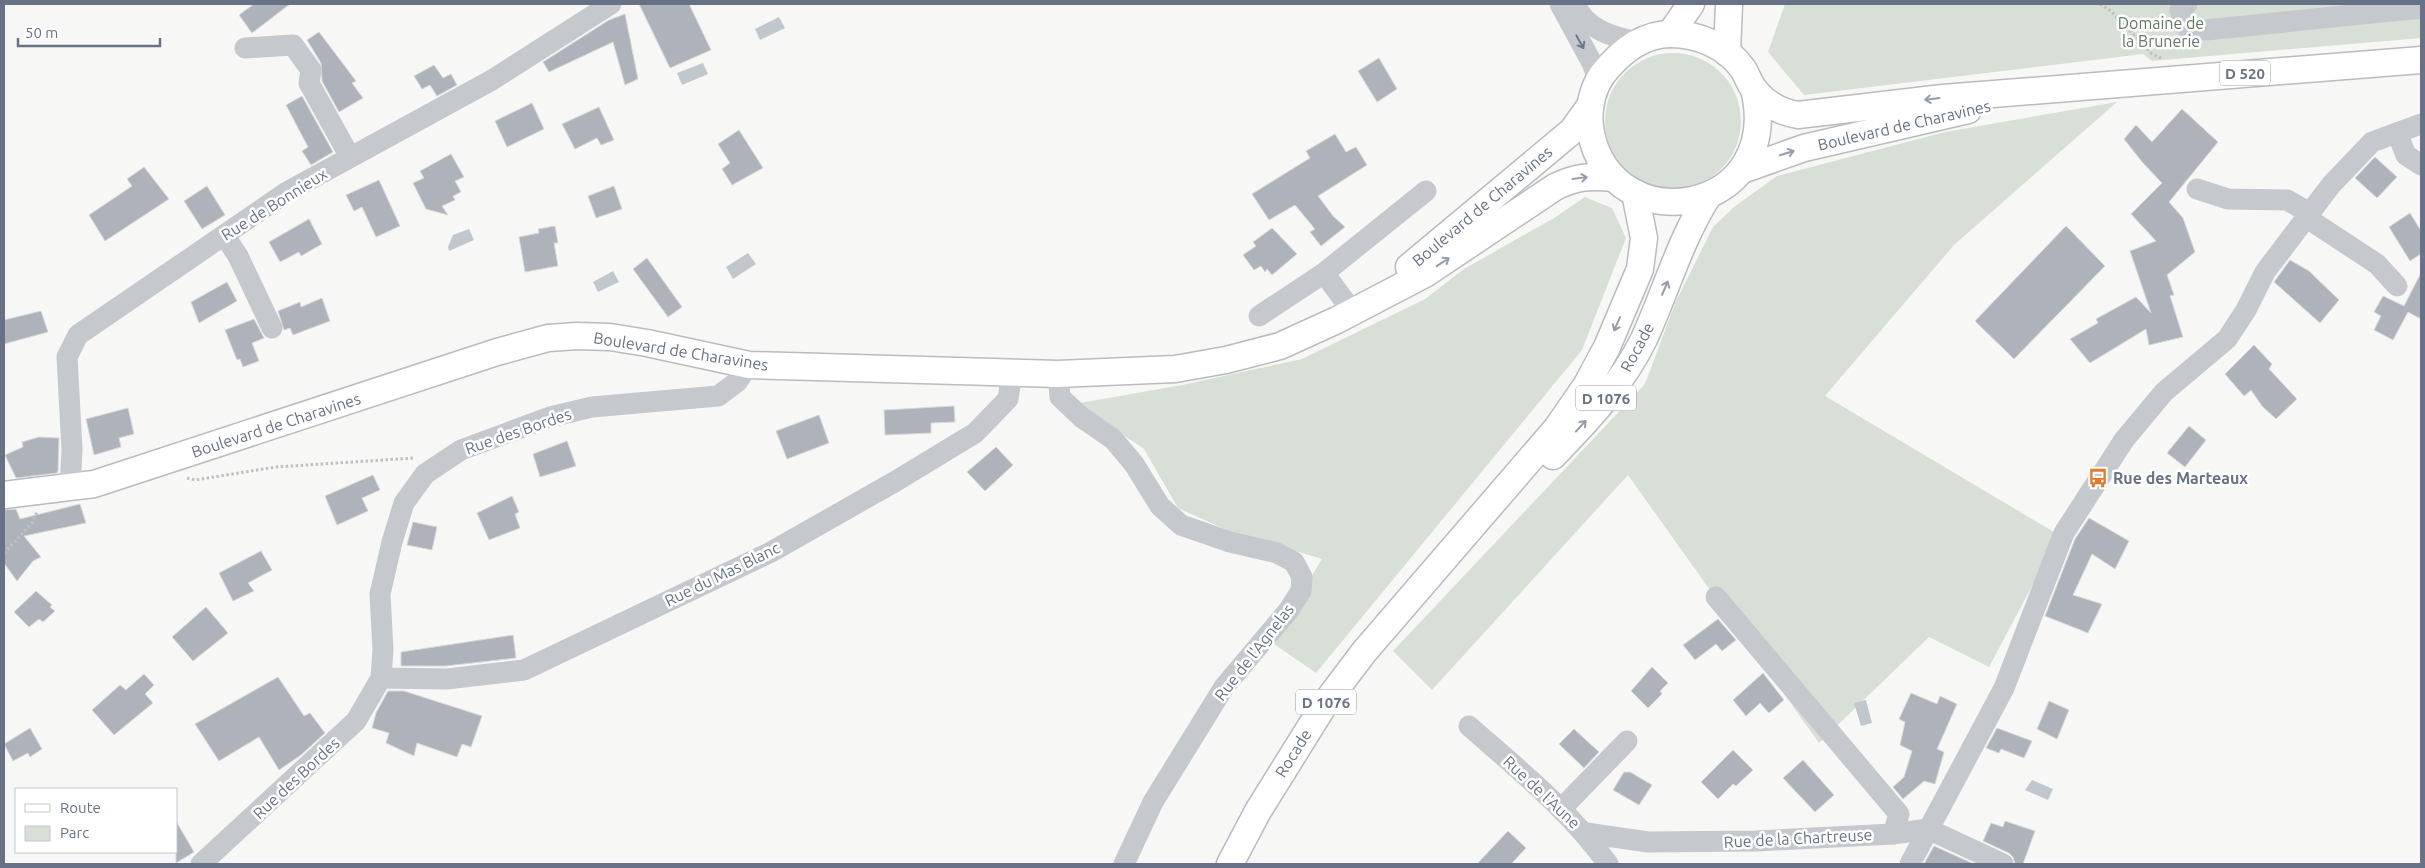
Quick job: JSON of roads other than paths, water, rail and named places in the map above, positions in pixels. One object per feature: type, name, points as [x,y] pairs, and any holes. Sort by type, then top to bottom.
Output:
[{"type":"main road","points":[[1670,34],[1691,4]]},
{"type":"main road","points":[[1727,52],[1729,4]]},
{"type":"main road","name":"Boulevard de Charavines","points":[[1360,307],[1572,131],[1590,106],[1599,80],[1615,58],[1638,42],[1670,34],[1690,35],[1710,42],[1727,52],[1743,69],[1754,89],[1759,110],[1758,131],[1752,151],[1742,170],[1726,185],[1708,196],[1683,202],[1658,202],[1635,193],[1614,178],[1602,162],[1594,145],[1590,126],[1590,106]]},
{"type":"main road","name":"Boulevard de Charavines","points":[[1754,89],[1772,106],[1784,112],[1798,115],[1943,98],[2421,60]]},
{"type":"main road","name":"Boulevard de Charavines","points":[[1742,170],[1804,148],[2068,88]]},
{"type":"main road","name":"Boulevard de Charavines","points":[[4,496],[94,484],[497,352],[548,338],[577,336],[610,337],[750,365],[1058,374],[1175,368],[1226,360],[1280,346],[1425,274],[1555,187],[1573,178],[1589,176],[1614,178]]},
{"type":"main road","name":"Rocade","points":[[1230,864],[1258,811],[1324,705],[1364,652],[1556,428],[1586,386],[1607,347],[1631,294],[1644,250],[1642,224],[1635,193]]},
{"type":"main road","name":"Rocade","points":[[1446,558],[1541,468],[1585,423],[1611,392],[1629,367],[1644,339],[1690,227],[1708,196]]},
{"type":"street","name":"Rue de Bonnieux","points":[[58,490],[72,450],[66,357],[78,335],[287,192],[492,80],[611,4]]},
{"type":"street","points":[[1560,4],[1592,63],[1599,80]]},
{"type":"street","points":[[1575,4],[1588,23],[1600,32],[1638,42]]},
{"type":"street","points":[[2186,4],[2180,10],[2186,26],[2206,30],[2421,6]]},
{"type":"street","points":[[245,48],[292,45],[312,70],[309,83],[350,157]]},
{"type":"street","points":[[1910,864],[2004,688],[2069,525],[2124,440],[2164,392],[2227,339],[2246,310],[2265,272],[2331,185],[2372,142],[2421,124]]},
{"type":"street","points":[[2397,133],[2406,155],[2421,165]]},
{"type":"street","points":[[2196,189],[2228,199],[2287,200],[2377,264],[2397,286]]},
{"type":"street","points":[[1259,316],[1324,273],[1426,192]]},
{"type":"street","points":[[224,235],[238,256],[272,328]]},
{"type":"street","points":[[1324,273],[1360,307]]},
{"type":"street","name":"Rue des Bordes","points":[[201,864],[356,721],[381,678],[383,650],[380,594],[392,542],[404,503],[425,474],[461,450],[550,417],[592,407],[718,396],[737,382],[750,365]]},
{"type":"street","name":"Rue du Mas Blanc","points":[[381,678],[447,679],[524,670],[771,552],[896,481],[974,433],[1008,399],[1012,372]]},
{"type":"street","name":"Rue de l'Agnelas","points":[[1058,374],[1060,397],[1081,417],[1114,439],[1134,464],[1160,506],[1180,525],[1230,542],[1277,552],[1294,562],[1302,577],[1301,591],[1288,612],[1224,687],[1153,802],[1124,864]]},
{"type":"street","points":[[1716,597],[1899,814],[1893,834]]},
{"type":"street","name":"Rue de l'Aune","points":[[1469,726],[1562,808],[1586,833],[1608,864]]},
{"type":"street","points":[[1562,808],[1627,741]]},
{"type":"street","points":[[1928,829],[2003,864]]},
{"type":"street","name":"Rue de la Chartreuse","points":[[1586,833],[1648,842],[1756,841],[1893,834],[1928,829]]},
{"type":"place","name":"Rue des Marteaux","points":[[2098,478]]},
{"type":"park label","name":"Domaine de la Brunerie","points":[[2161,32]]}]
